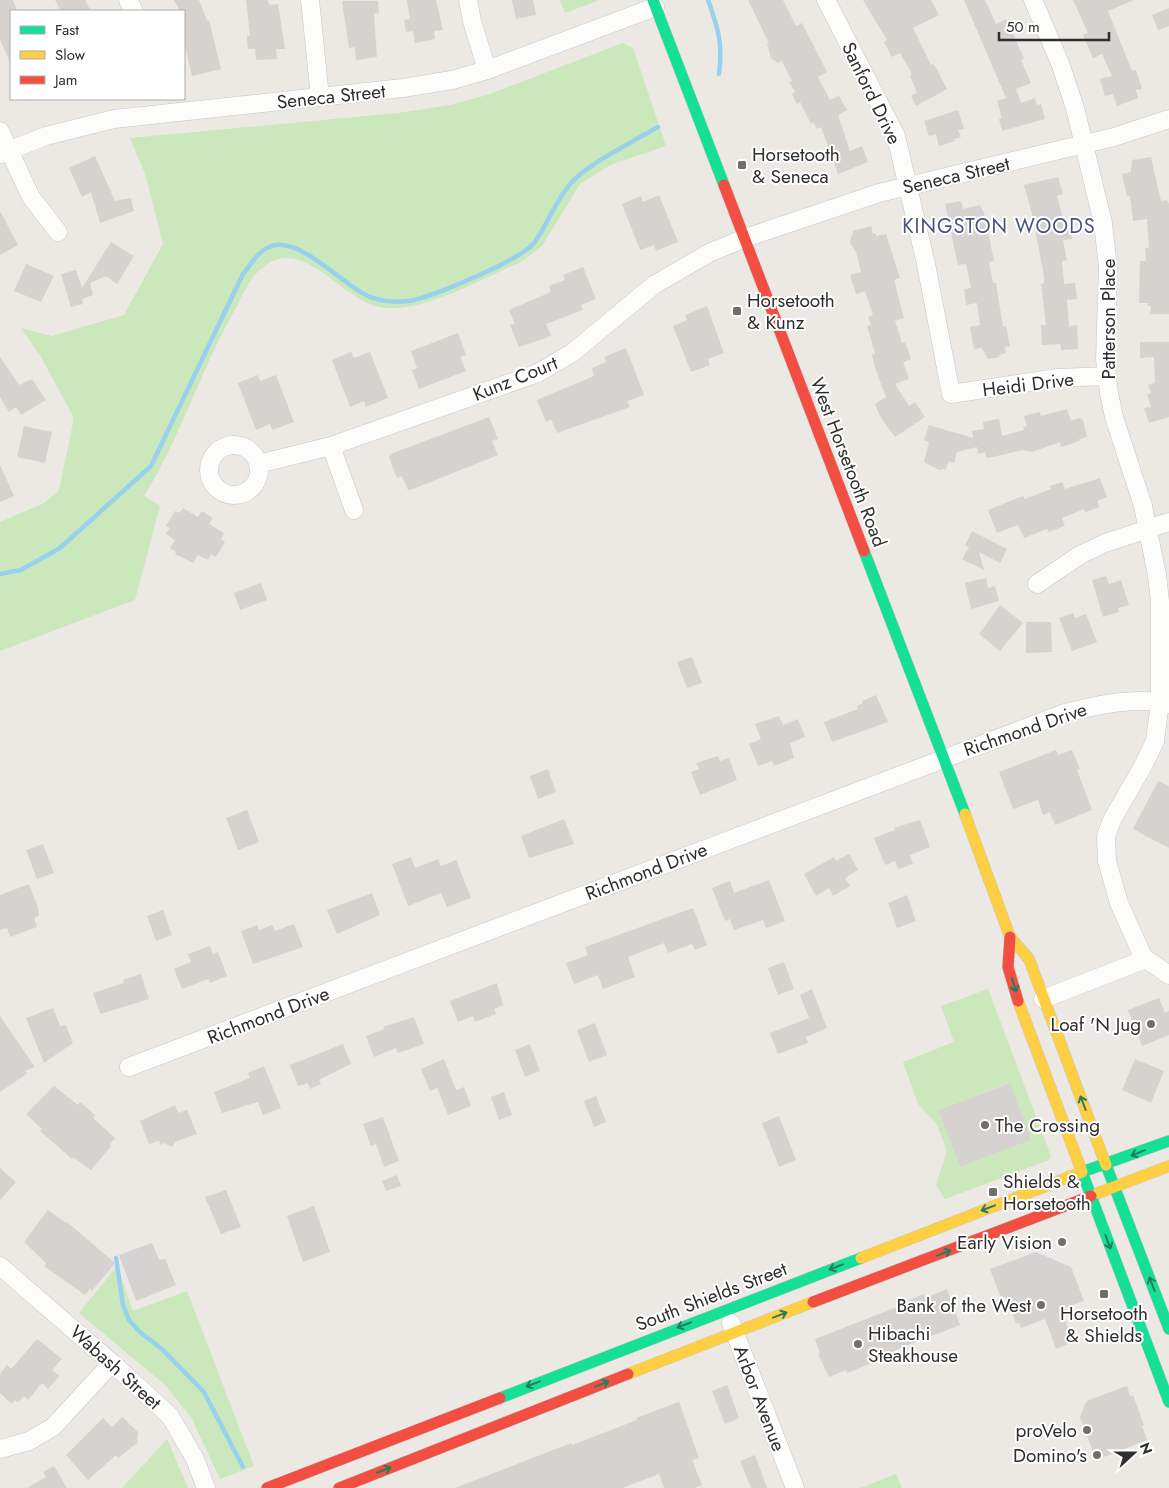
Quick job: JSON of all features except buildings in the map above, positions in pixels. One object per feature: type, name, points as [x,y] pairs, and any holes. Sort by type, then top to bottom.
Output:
[{"type":"main road","name":"West Horsetooth Road","points":[[654,4],[745,238],[1010,937],[1029,959],[1169,1330]]},
{"type":"main road","name":"West Horsetooth Road","points":[[1010,937],[1008,967],[1024,1019],[1169,1402]]},
{"type":"main road","name":"South Shields Street","points":[[267,1488],[725,1309],[1082,1172],[1169,1141]]},
{"type":"main road","points":[[339,1488],[735,1332],[1169,1166]]},
{"type":"street","points":[[310,0],[320,97]]},
{"type":"street","points":[[468,0],[472,21],[487,70]]},
{"type":"street","name":"Sanford Drive","points":[[826,0],[896,136],[926,264],[951,394]]},
{"type":"street","name":"Patterson Place","points":[[1033,0],[1060,63],[1075,108],[1107,243],[1106,376],[1114,417],[1149,529],[1160,601],[1164,703],[1154,741],[1144,766],[1115,812],[1106,836],[1107,861],[1119,903],[1146,959]]},
{"type":"street","name":"Seneca Street","points":[[4,152],[73,128],[160,106],[320,97],[431,84],[487,70],[654,4]]},
{"type":"street","name":"Seneca Street","points":[[745,238],[841,204],[907,186],[1084,145],[1169,119]]},
{"type":"street","points":[[0,131],[4,152],[31,197],[58,232]]},
{"type":"street","name":"Kunz Court","points":[[258,464],[331,446],[538,372],[572,353],[654,285],[709,253],[745,238]]},
{"type":"street","name":"Heidi Drive","points":[[951,394],[1057,378],[1106,376]]},
{"type":"street","points":[[331,446],[354,510]]},
{"type":"street","points":[[1037,584],[1080,554],[1105,543],[1169,522]]},
{"type":"street","name":"Richmond Drive","points":[[129,1067],[1065,713],[1095,706],[1126,702],[1164,703]]},
{"type":"street","points":[[1043,999],[1146,959],[1169,975]]},
{"type":"street","name":"Wabash Street","points":[[0,1266],[170,1416],[195,1458],[206,1488]]},
{"type":"street","name":"Arbor Avenue","points":[[725,1309],[795,1488]]},
{"type":"street","points":[[0,1448],[29,1441],[53,1427],[70,1412],[112,1363]]},
{"type":"green space","points":[[560,0],[600,0],[565,13]]},
{"type":"green space","points":[[623,43],[633,48],[666,146],[610,165],[580,184],[542,246],[521,262],[470,286],[431,301],[413,306],[379,307],[363,301],[317,269],[302,261],[286,258],[271,262],[254,276],[245,290],[209,360],[168,452],[144,496],[160,506],[135,600],[0,651],[0,522],[44,503],[59,491],[74,418],[41,357],[21,328],[52,336],[124,315],[163,244],[145,174],[130,138],[398,113],[450,105],[487,95]]},
{"type":"green space","points":[[988,989],[1051,1156],[1049,1160],[945,1199],[936,1185],[947,1151],[936,1123],[918,1104],[903,1062],[954,1042],[941,1006]],"holes":[[[1009,1083],[1031,1140],[960,1167],[938,1110]]]},
{"type":"green space","points":[[117,1266],[133,1311],[187,1291],[254,1466],[220,1479],[191,1417],[165,1385],[79,1313]]},
{"type":"green space","points":[[167,1439],[188,1488],[122,1488]]},
{"type":"green space","points":[[896,1474],[902,1488],[860,1488]]},
{"type":"waterway","points":[[708,0],[719,36],[719,74]]},
{"type":"waterway","points":[[0,574],[21,570],[60,548],[151,466],[243,274],[265,249],[280,245],[292,247],[318,261],[354,288],[374,298],[397,302],[419,299],[494,268],[526,250],[539,236],[566,189],[579,175],[600,160],[658,127]]},
{"type":"waterway","points":[[116,1258],[123,1305],[129,1320],[140,1332],[163,1350],[204,1392],[243,1467]]},
{"type":"traffic: fast","points":[[653,0],[724,185]]},
{"type":"traffic: fast","points":[[864,551],[965,814]]},
{"type":"traffic: fast","points":[[1169,1141],[1082,1172],[1169,1402]]},
{"type":"traffic: fast","points":[[1106,1165],[1169,1329]]},
{"type":"traffic: fast","points":[[500,1398],[861,1258]]},
{"type":"traffic: slow","points":[[965,814],[1010,937],[1029,959],[1106,1165]]},
{"type":"traffic: slow","points":[[861,1258],[1082,1172],[1018,1001]]},
{"type":"traffic: slow","points":[[1098,1193],[1169,1166]]},
{"type":"traffic: slow","points":[[628,1374],[813,1302]]},
{"type":"traffic: jam","points":[[724,185],[864,551]]},
{"type":"traffic: jam","points":[[1010,937],[1008,967],[1018,1001]]},
{"type":"traffic: jam","points":[[813,1302],[1091,1196]]},
{"type":"traffic: jam","points":[[339,1488],[628,1374]]},
{"type":"traffic: jam","points":[[267,1488],[500,1398]]},
{"type":"place","name":"Horsetooth & Seneca","points":[[742,165]]},
{"type":"place","name":"Horsetooth & Kunz","points":[[737,311]]},
{"type":"place","name":"Loaf 'N Jug","points":[[1151,1024]]},
{"type":"place","name":"The Crossing","points":[[985,1125]]},
{"type":"place","name":"Shields & Horsetooth","points":[[993,1192]]},
{"type":"place","name":"Early Vision","points":[[1062,1242]]},
{"type":"place","name":"Horsetooth & Shields","points":[[1104,1294]]},
{"type":"place","name":"Bank of the West","points":[[1041,1305]]},
{"type":"place","name":"Hibachi Steakhouse","points":[[858,1344]]},
{"type":"place","name":"proVelo","points":[[1087,1430]]},
{"type":"place","name":"Domino's","points":[[1097,1455]]},
{"type":"district","name":"KINGSTON WOODS","points":[[999,226]]}]
